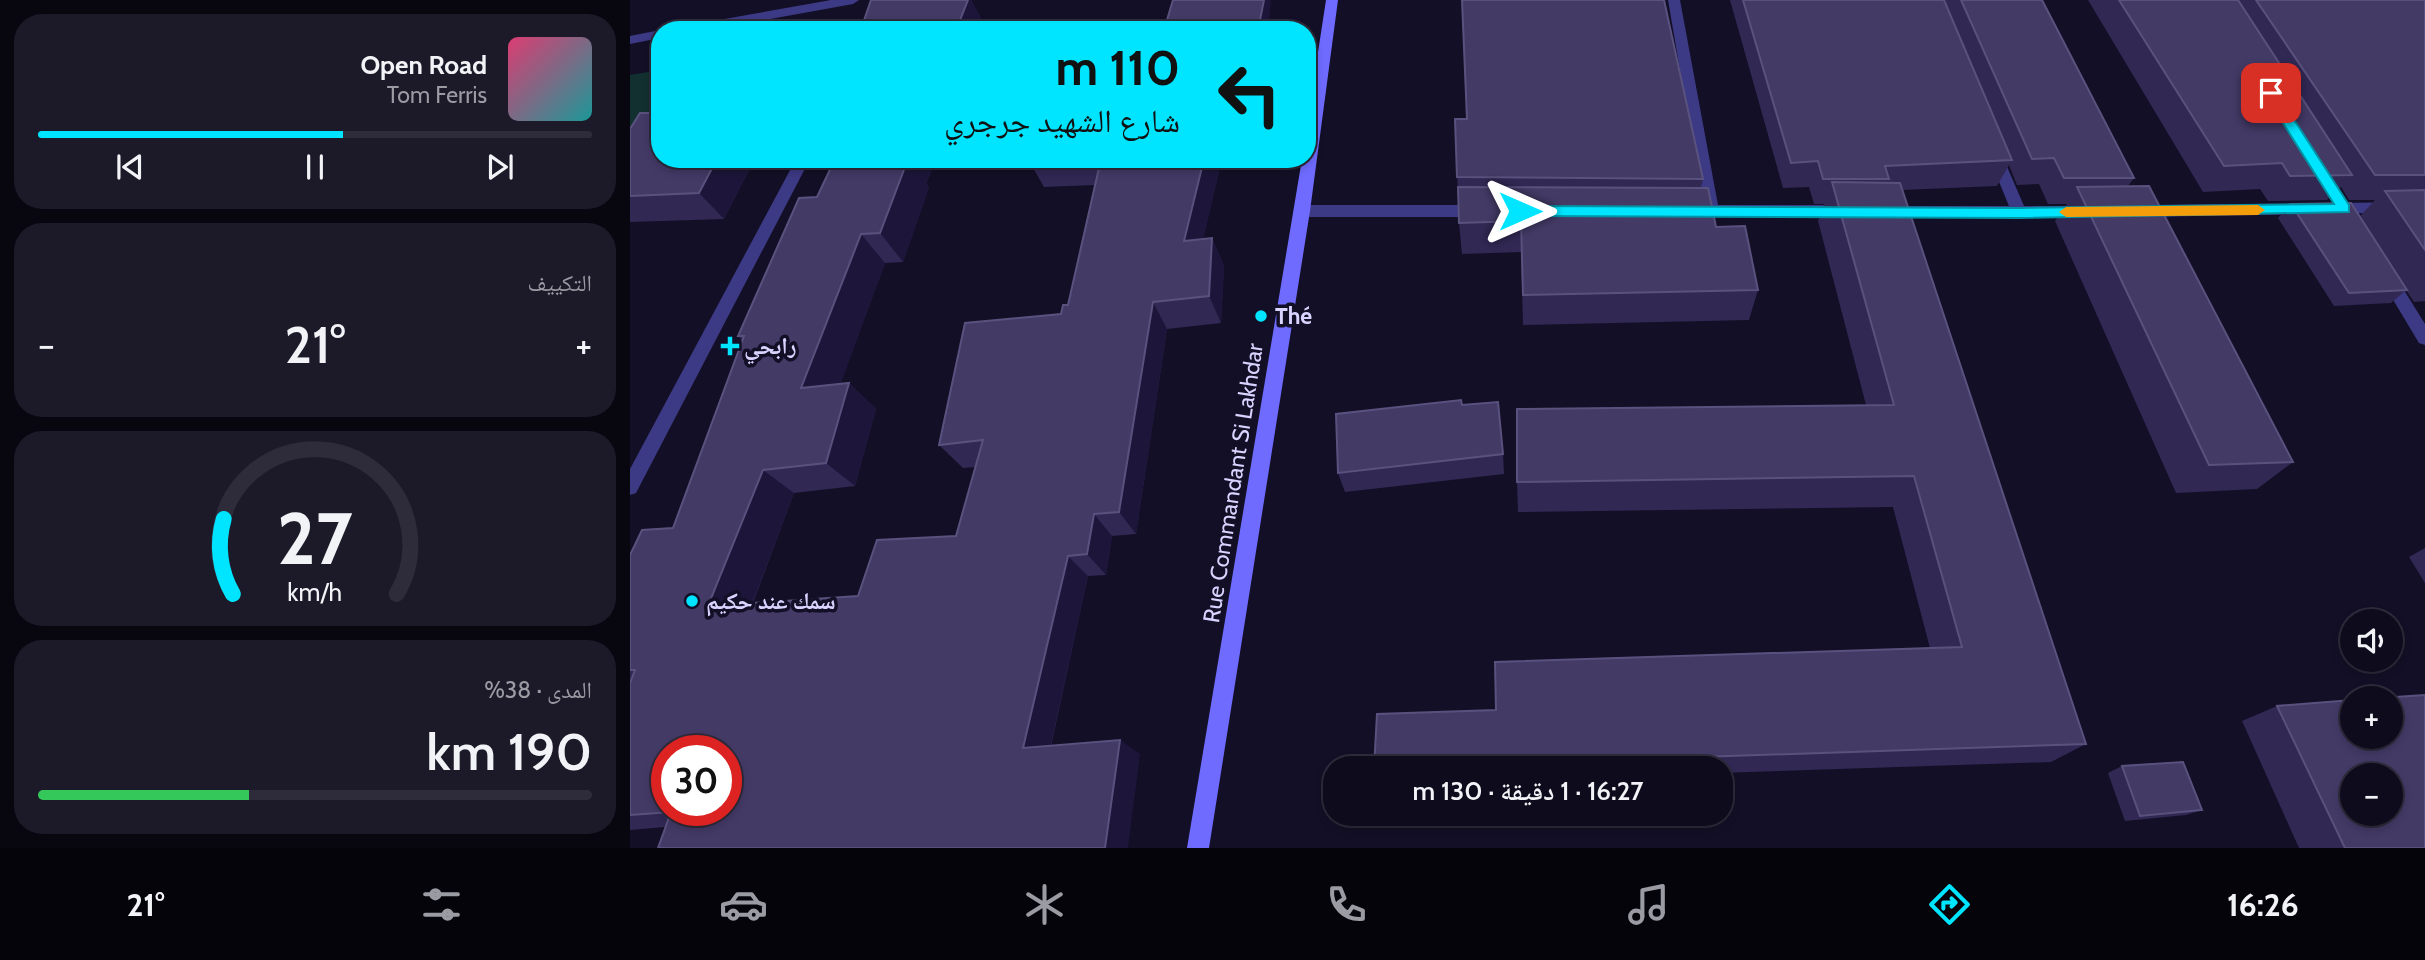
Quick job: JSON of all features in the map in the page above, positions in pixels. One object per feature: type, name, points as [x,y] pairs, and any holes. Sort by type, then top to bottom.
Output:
[{"type":"main road","name":"Rue Commandant Si Lakhdar","points":[[1316,113],[1332,0]]},
{"type":"main road","name":"Rue Commandant Si Lakhdar","points":[[1198,848],[1308,168]]},
{"type":"street","points":[[735,21],[853,0]]},
{"type":"street","points":[[1674,0],[1711,210]]},
{"type":"street","points":[[630,40],[651,36]]},
{"type":"street","points":[[1988,138],[2019,213]]},
{"type":"street","points":[[630,487],[798,168]]},
{"type":"street","points":[[2127,212],[2425,207]]},
{"type":"street","points":[[1670,210],[2100,212]]},
{"type":"street","points":[[1302,211],[1493,211]]},
{"type":"street","points":[[2381,267],[2425,338]]},
{"type":"green space","points":[[651,72],[651,143],[630,144],[630,75]]},
{"type":"building","points":[[871,0],[968,0],[960,21],[864,21]]},
{"type":"building","points":[[1173,0],[1264,0],[1260,21],[1167,21]]},
{"type":"building","points":[[1462,0],[1664,0],[1703,179],[1457,177],[1455,119],[1467,119]]},
{"type":"building","points":[[1743,0],[1944,0],[2012,160],[1885,166],[1889,179],[1823,179],[1818,161],[1791,163]]},
{"type":"building","points":[[1961,0],[2042,0],[2134,178],[2064,178],[2054,158],[2032,159]]},
{"type":"building","points":[[2119,0],[2238,0],[2352,175],[2290,176],[2282,163],[2224,166]]},
{"type":"building","points":[[2256,0],[2425,0],[2425,175],[2375,175]]},
{"type":"building","points":[[640,113],[651,113],[651,168],[712,168],[699,193],[630,196],[630,129]]},
{"type":"building","points":[[831,168],[905,168],[880,233],[861,234],[801,388],[849,383],[826,463],[763,470],[708,606],[858,596],[877,540],[956,536],[983,440],[939,445],[965,323],[1061,314],[1063,305],[1068,305],[1099,168],[1202,168],[1184,241],[1212,238],[1209,296],[1153,302],[1119,512],[1094,514],[1087,554],[1068,556],[1023,748],[1120,740],[1105,848],[658,848],[666,826],[742,826],[742,735],[651,735],[651,813],[630,815],[630,683],[635,670],[630,670],[630,555],[642,530],[673,528],[744,336],[738,336],[799,198],[817,197]]},
{"type":"building","points":[[1832,182],[1900,183],[2086,744],[1730,756],[1375,756],[1377,714],[1496,710],[1495,662],[1962,647],[1914,476],[1517,482],[1517,409],[1894,405]]},
{"type":"building","points":[[2149,186],[2293,462],[2209,465],[2077,187]]},
{"type":"building","points":[[1458,187],[1708,188],[1716,227],[1745,226],[1758,290],[1523,295],[1521,221],[1459,223]]},
{"type":"building","points":[[2425,190],[2425,250],[2385,191]]},
{"type":"building","points":[[2351,203],[2407,290],[2349,293],[2291,204]]},
{"type":"building","points":[[1461,400],[1462,405],[1498,402],[1503,454],[1338,473],[1336,414]]},
{"type":"building","points":[[2425,695],[2425,848],[2345,848],[2277,706],[2340,701],[2340,749],[2403,749],[2403,696]]},
{"type":"building","points":[[2183,762],[2202,810],[2140,816],[2122,766]]},
{"type":"slow traffic","points":[[2066,212],[2258,210]]},
{"type":"place","name":"Thé","points":[[1261,316]]},
{"type":"place","name":"رابحي","points":[[730,346]]},
{"type":"place","name":"سمك عند حكيم","points":[[692,601]]},
{"type":"route","points":[[1520,211],[2019,213],[2344,209],[2271,93]]}]
